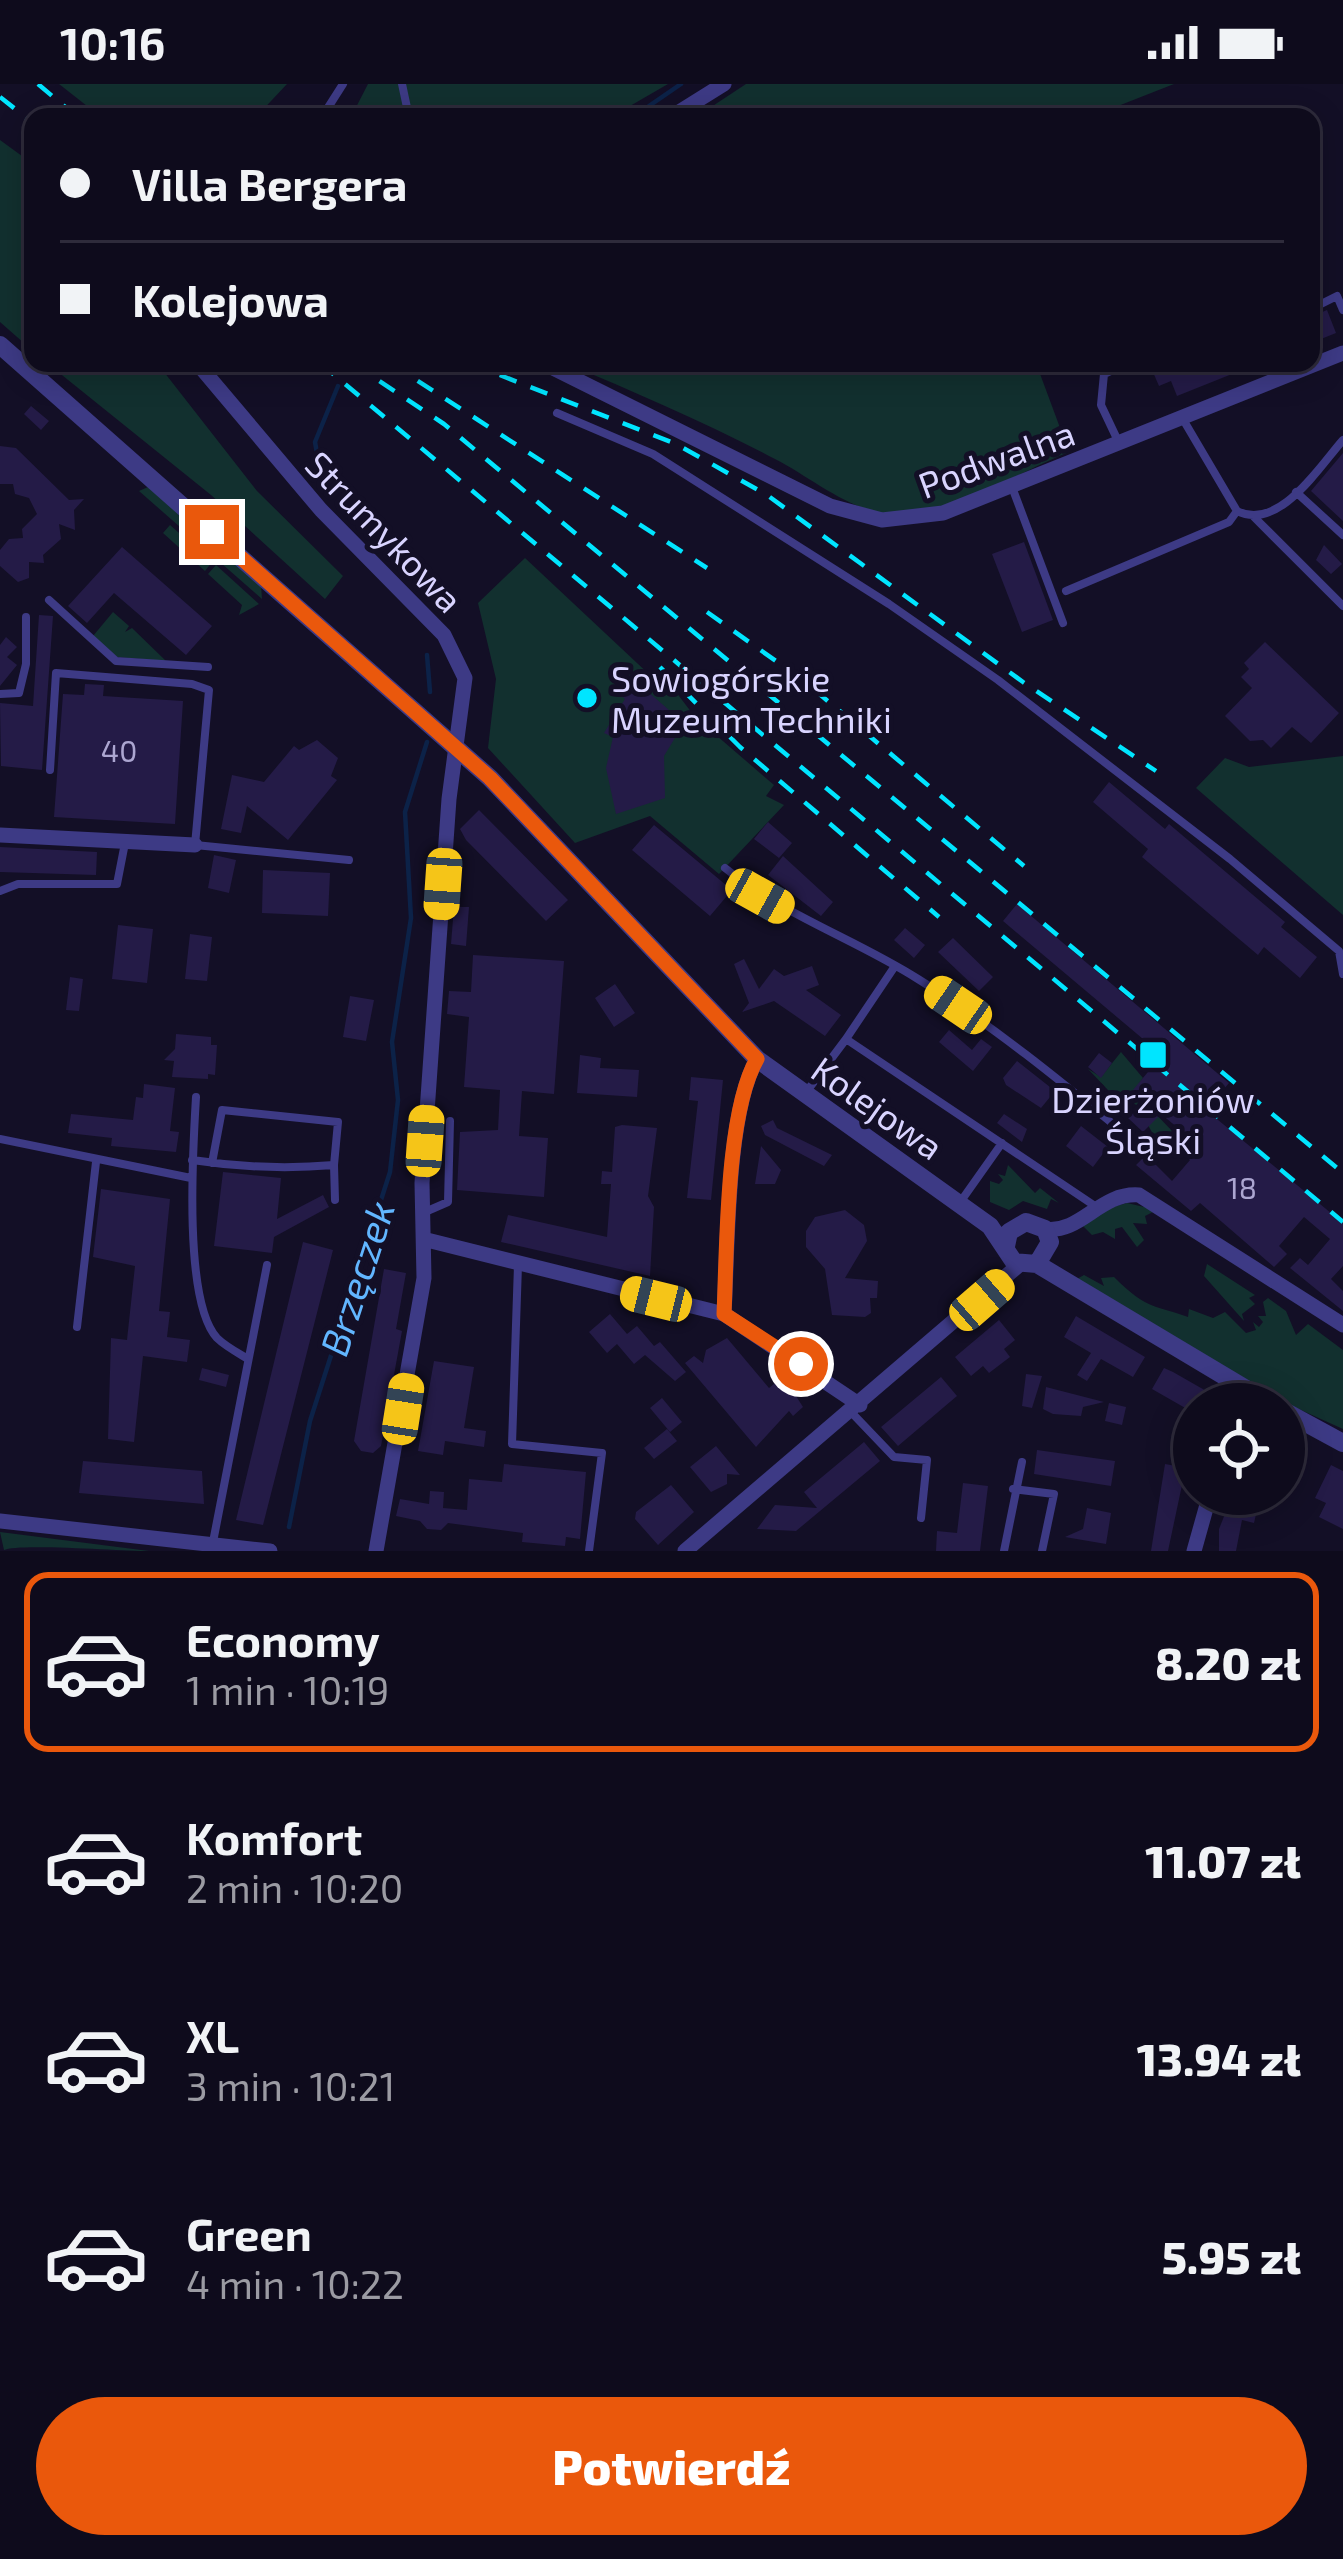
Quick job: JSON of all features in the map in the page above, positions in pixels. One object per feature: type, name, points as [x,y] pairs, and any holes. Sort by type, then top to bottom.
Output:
[{"type":"street","points":[[685,108],[724,84]]},
{"type":"street","name":"Kolejowa","points":[[0,345],[24,366]]},
{"type":"street","name":"Kolejowa","points":[[31,372],[455,746],[560,849],[757,1059],[1040,1264]]},
{"type":"street","name":"Strumykowa","points":[[205,372],[308,496],[444,635],[465,678],[455,746],[423,1213],[427,1240],[376,1551]]},
{"type":"street","name":"Podwalna","points":[[561,372],[854,517],[909,521],[1012,487],[1299,372]]},
{"type":"street","points":[[0,836],[195,845]]},
{"type":"street","points":[[724,1314],[738,1122],[745,1080],[757,1059]]},
{"type":"street","points":[[1002,1235],[1026,1222],[1045,1229],[1066,1228],[1095,1205],[1128,1194],[1153,1199],[1343,1325]]},
{"type":"street","points":[[685,1551],[855,1408],[1040,1264],[1050,1242],[1045,1229]]},
{"type":"street","points":[[427,1240],[724,1314],[855,1408]]},
{"type":"street","points":[[1040,1264],[1230,1383]]},
{"type":"street","points":[[1305,1422],[1343,1443]]},
{"type":"street","points":[[1194,1551],[1204,1515]]},
{"type":"street","points":[[0,1521],[270,1551]]},
{"type":"lane","points":[[1320,304],[1337,296],[1343,310]]},
{"type":"lane","points":[[1108,372],[1100,394],[1120,445]]},
{"type":"lane","points":[[556,412],[653,454],[963,655],[1231,859],[1339,951],[1343,974]]},
{"type":"lane","points":[[1184,421],[1237,511],[1252,516],[1343,606]]},
{"type":"lane","points":[[1252,516],[1272,513],[1343,440]]},
{"type":"lane","points":[[1012,487],[1064,623]]},
{"type":"lane","points":[[1296,492],[1343,535]]},
{"type":"lane","points":[[1066,591],[1229,522],[1237,511]]},
{"type":"lane","points":[[50,600],[116,661],[208,667]]},
{"type":"lane","points":[[0,694],[19,693],[26,664],[26,617]]},
{"type":"lane","points":[[50,770],[56,673],[192,684],[209,690],[195,845],[314,851],[349,860]]},
{"type":"lane","points":[[0,891],[18,884],[117,884],[125,842]]},
{"type":"lane","points":[[725,868],[760,896],[895,966],[992,1028],[1141,1147]]},
{"type":"lane","points":[[802,1096],[895,966]]},
{"type":"lane","points":[[846,1039],[1095,1205]]},
{"type":"lane","points":[[196,1097],[191,1178],[196,1280],[214,1336],[248,1359]]},
{"type":"lane","points":[[212,1163],[222,1110],[338,1122],[335,1200]]},
{"type":"lane","points":[[423,1213],[448,1202],[450,1121]]},
{"type":"lane","points":[[0,1139],[191,1178]]},
{"type":"lane","points":[[959,1204],[1002,1143]]},
{"type":"lane","points":[[192,1160],[334,1165]]},
{"type":"lane","points":[[77,1328],[96,1162]]},
{"type":"lane","points":[[213,1542],[267,1265]]},
{"type":"lane","points":[[518,1265],[512,1444],[602,1453],[589,1551]]},
{"type":"lane","points":[[855,1408],[894,1456],[927,1460],[921,1518]]},
{"type":"lane","points":[[1004,1551],[1012,1489],[1022,1462]]},
{"type":"lane","points":[[1012,1489],[1054,1495],[1042,1551]]},
{"type":"green space","points":[[59,84],[287,84],[264,108],[90,108]]},
{"type":"green space","points":[[368,84],[668,84],[627,108],[356,108]]},
{"type":"green space","points":[[746,84],[1174,84],[1113,108],[710,108]]},
{"type":"green space","points":[[0,140],[24,157],[24,343],[0,322]]},
{"type":"green space","points":[[58,372],[164,372],[257,491],[343,576],[325,599],[211,495]]},
{"type":"green space","points":[[587,372],[1039,372],[1069,452],[940,508],[899,515],[849,502],[775,459]]},
{"type":"green space","points":[[148,487],[261,585],[262,599],[139,491]]},
{"type":"green space","points":[[170,525],[212,562],[205,571],[163,533]]},
{"type":"green space","name":"Sowiogórskie Muzeum Techniki","points":[[525,558],[653,678],[663,675],[695,717],[774,785],[766,796],[784,805],[719,874],[650,816],[575,843],[488,748],[496,679],[478,603]]},
{"type":"green space","points":[[216,565],[259,604],[239,615],[242,605],[208,574]]},
{"type":"green space","points":[[113,612],[129,626],[125,632],[132,628],[166,661],[117,657],[93,636]]},
{"type":"green space","points":[[1343,756],[1343,915],[1196,788],[1225,758],[1249,767]]},
{"type":"green space","points":[[1121,1052],[1143,1078],[1134,1091],[1173,1132],[1155,1138],[1148,1125],[1151,1120],[1131,1100],[1127,1110],[1088,1069],[1101,1077]]},
{"type":"green space","points":[[1008,1165],[1035,1193],[1040,1188],[1059,1203],[1051,1199],[1047,1209],[1023,1201],[1009,1210],[990,1202],[990,1181],[999,1184],[1003,1180],[998,1174],[1005,1176]]},
{"type":"green space","points":[[1127,1203],[1157,1210],[1145,1216],[1147,1224],[1133,1223],[1144,1240],[1137,1247],[1122,1227],[1115,1229],[1115,1239],[1103,1232],[1092,1235],[1083,1226],[1102,1210]]},
{"type":"green space","points":[[1207,1264],[1255,1295],[1249,1298],[1255,1304],[1242,1314],[1244,1321],[1204,1276]]},
{"type":"green space","points":[[1084,1275],[1104,1286],[1101,1278],[1114,1277],[1159,1308],[1188,1317],[1189,1309],[1213,1318],[1225,1312],[1246,1333],[1256,1330],[1253,1322],[1259,1327],[1263,1322],[1258,1316],[1266,1316],[1263,1302],[1268,1298],[1286,1311],[1296,1335],[1308,1324],[1343,1350],[1343,1429],[1305,1412],[1305,1383],[1250,1383],[1075,1280]]},
{"type":"green space","points":[[0,1532],[149,1551],[4,1550]]},
{"type":"building","points":[[1327,310],[1336,333],[1320,339],[1320,313]]},
{"type":"building","points":[[1153,372],[1237,372],[1177,396],[1171,381],[1159,386]]},
{"type":"building","points":[[31,406],[49,421],[41,430],[24,414]]},
{"type":"building","points":[[0,446],[16,448],[69,500],[84,499],[74,510],[75,530],[59,524],[61,539],[43,555],[44,563],[29,562],[29,578],[18,582],[0,566],[0,550],[9,539],[23,538],[22,529],[37,514],[29,498],[15,494],[13,484],[0,484]]},
{"type":"building","points":[[1343,453],[1343,521],[1311,491]]},
{"type":"building","points":[[1024,542],[1053,620],[1022,632],[992,554]]},
{"type":"building","points":[[1324,545],[1342,564],[1331,574],[1316,560]]},
{"type":"building","points":[[122,547],[212,626],[186,655],[114,593],[87,623],[68,606]]},
{"type":"building","points":[[39,615],[53,616],[42,770],[1,766],[0,703],[33,706]]},
{"type":"building","points":[[6,637],[17,647],[7,657],[17,665],[0,686],[0,645]]},
{"type":"building","points":[[1265,642],[1339,713],[1311,743],[1292,727],[1271,748],[1263,740],[1250,741],[1225,716],[1252,688],[1241,677],[1249,669],[1244,663]]},
{"type":"building","points":[[632,678],[684,723],[664,756],[665,798],[616,814],[606,768],[613,737],[604,733],[625,699],[619,693]]},
{"type":"building","points":[[85,684],[104,685],[103,696],[183,701],[175,824],[54,817],[63,694],[84,695]]},
{"type":"building","points":[[317,740],[338,758],[331,776],[337,780],[288,840],[247,806],[241,833],[221,829],[232,775],[264,782],[294,746],[299,750]]},
{"type":"building","points":[[1109,782],[1165,829],[1169,824],[1285,922],[1281,927],[1317,957],[1300,978],[1264,947],[1258,955],[1142,857],[1148,849],[1093,802]]},
{"type":"building","points":[[479,810],[568,900],[546,921],[466,840],[460,829]]},
{"type":"building","points":[[768,822],[792,843],[779,858],[754,839]]},
{"type":"building","points":[[654,825],[732,890],[710,916],[632,850]]},
{"type":"building","points":[[0,847],[97,852],[96,875],[0,872]]},
{"type":"building","points":[[214,855],[236,860],[229,893],[208,888]]},
{"type":"building","points":[[783,856],[833,902],[821,916],[768,875]]},
{"type":"building","points":[[263,870],[330,873],[328,916],[262,913]]},
{"type":"building","points":[[1017,904],[1229,1083],[1206,1110],[1343,1223],[1343,1266],[1331,1279],[1343,1291],[1343,1311],[1290,1268],[1300,1258],[1308,1265],[1330,1239],[1304,1217],[1279,1246],[1287,1254],[1274,1267],[1200,1203],[1191,1211],[1136,1165],[1146,1155],[1172,1181],[1190,1160],[1174,1145],[1180,1139],[1173,1134],[1178,1128],[1161,1114],[1143,1132],[1128,1118],[1146,1101],[1133,1090],[1162,1055],[1003,921]]},
{"type":"building","points":[[454,907],[469,907],[466,946],[451,944]]},
{"type":"building","points":[[118,925],[153,929],[147,983],[112,979]]},
{"type":"building","points":[[905,928],[925,945],[914,958],[894,940]]},
{"type":"building","points":[[190,934],[212,937],[207,981],[185,979]]},
{"type":"building","points":[[953,938],[993,977],[979,991],[938,952]]},
{"type":"building","points":[[473,955],[564,961],[554,1094],[522,1091],[519,1136],[548,1138],[544,1197],[457,1190],[460,1132],[498,1130],[500,1090],[464,1087],[469,1017],[447,1014],[449,991],[471,992]]},
{"type":"building","points":[[744,959],[759,989],[774,969],[784,976],[812,966],[819,985],[806,990],[841,1015],[825,1036],[774,1001],[742,1012],[749,1003],[734,964]]},
{"type":"building","points":[[70,977],[83,979],[79,1011],[66,1010]]},
{"type":"building","points":[[615,984],[635,1013],[614,1027],[595,998]]},
{"type":"building","points":[[350,996],[374,1000],[366,1041],[343,1037]]},
{"type":"building","points":[[949,1030],[972,1050],[981,1039],[992,1047],[973,1071],[939,1042]]},
{"type":"building","points":[[176,1034],[211,1037],[211,1045],[217,1045],[215,1075],[208,1074],[208,1079],[172,1077],[174,1061],[164,1060],[175,1049]]},
{"type":"building","points":[[1099,1053],[1112,1063],[1101,1078],[1088,1067]]},
{"type":"building","points":[[580,1055],[601,1058],[600,1068],[639,1070],[637,1097],[577,1093]]},
{"type":"building","points":[[1017,1061],[1055,1091],[1041,1108],[1006,1085],[1003,1078]]},
{"type":"building","points":[[691,1077],[723,1080],[711,1200],[687,1198],[698,1101],[689,1100]]},
{"type":"building","points":[[144,1084],[175,1088],[170,1131],[179,1132],[176,1152],[111,1146],[112,1138],[68,1133],[71,1114],[133,1120],[136,1097],[143,1098]]},
{"type":"building","points":[[1004,1114],[1027,1129],[1022,1142],[997,1123]]},
{"type":"building","points":[[773,1120],[777,1128],[832,1155],[824,1166],[765,1135],[761,1126]]},
{"type":"building","points":[[1081,1126],[1108,1147],[1093,1167],[1066,1146]]},
{"type":"building","points":[[615,1127],[657,1128],[648,1196],[654,1207],[650,1276],[501,1242],[508,1215],[607,1237],[611,1184],[601,1184],[602,1171],[612,1172]]},
{"type":"building","points":[[761,1146],[781,1170],[775,1184],[755,1184]]},
{"type":"building","points":[[223,1172],[281,1178],[277,1219],[323,1195],[329,1207],[274,1237],[272,1253],[214,1246]]},
{"type":"building","points":[[101,1189],[170,1199],[159,1311],[170,1312],[167,1337],[190,1340],[187,1362],[143,1356],[134,1442],[108,1439],[111,1338],[127,1340],[135,1266],[93,1257]]},
{"type":"building","points":[[845,1210],[864,1225],[867,1241],[845,1278],[878,1281],[877,1298],[870,1298],[871,1313],[865,1317],[832,1315],[825,1269],[806,1247],[806,1231],[815,1217]]},
{"type":"building","points":[[303,1242],[333,1250],[263,1525],[236,1520]]},
{"type":"building","points":[[384,1269],[406,1273],[396,1329],[402,1331],[381,1446],[373,1453],[361,1451],[354,1441]]},
{"type":"building","points":[[610,1314],[627,1334],[637,1326],[654,1346],[660,1342],[686,1372],[675,1381],[645,1355],[634,1364],[617,1344],[607,1353],[589,1332]]},
{"type":"building","points":[[1076,1316],[1145,1357],[1133,1377],[1101,1359],[1087,1381],[1077,1375],[1091,1353],[1064,1337]]},
{"type":"building","points":[[999,1320],[1015,1340],[1004,1349],[1010,1357],[989,1373],[983,1366],[971,1376],[955,1357]]},
{"type":"building","points":[[727,1338],[769,1388],[780,1379],[803,1407],[793,1416],[789,1411],[756,1447],[685,1363],[694,1356],[703,1363],[706,1350]]},
{"type":"building","points":[[434,1361],[474,1367],[464,1428],[486,1431],[484,1447],[445,1441],[443,1455],[418,1451]]},
{"type":"building","points":[[202,1368],[229,1375],[226,1387],[199,1380]]},
{"type":"building","points":[[1164,1368],[1191,1383],[1173,1383],[1173,1401],[1152,1389]]},
{"type":"building","points":[[1026,1374],[1042,1376],[1032,1408],[1022,1406]]},
{"type":"building","points":[[941,1377],[957,1396],[898,1446],[881,1427]]},
{"type":"building","points":[[1046,1387],[1104,1402],[1083,1407],[1081,1416],[1053,1414],[1043,1409]]},
{"type":"building","points":[[662,1398],[682,1422],[670,1432],[650,1408]]},
{"type":"building","points":[[1109,1403],[1126,1407],[1122,1425],[1105,1421]]},
{"type":"building","points":[[667,1429],[677,1441],[654,1459],[644,1448]]},
{"type":"building","points":[[864,1442],[880,1461],[796,1531],[757,1529],[775,1505],[817,1508],[804,1492]]},
{"type":"building","points":[[716,1446],[740,1475],[727,1474],[727,1484],[711,1492],[690,1467]]},
{"type":"building","points":[[1037,1450],[1115,1461],[1111,1486],[1034,1474]]},
{"type":"building","points":[[83,1461],[202,1471],[204,1504],[79,1493]]},
{"type":"building","points":[[504,1464],[586,1472],[580,1539],[566,1537],[565,1546],[522,1542],[523,1533],[448,1523],[441,1530],[427,1529],[420,1521],[396,1516],[400,1499],[429,1504],[430,1491],[444,1492],[443,1508],[467,1510],[469,1479],[502,1482]]},
{"type":"building","points":[[1165,1464],[1173,1465],[1176,1515],[1168,1551],[1151,1551]]},
{"type":"building","points":[[1331,1465],[1343,1471],[1343,1529],[1319,1517],[1326,1503],[1315,1498]]},
{"type":"building","points":[[963,1483],[988,1486],[980,1551],[936,1551],[937,1531],[957,1533]]},
{"type":"building","points":[[671,1485],[694,1512],[658,1545],[635,1519],[636,1512]]},
{"type":"building","points":[[1087,1508],[1111,1513],[1106,1544],[1065,1537],[1083,1529]]},
{"type":"building","points":[[1225,1515],[1256,1515],[1254,1523],[1242,1520],[1236,1551],[1219,1551]]},
{"type":"waterway","name":"Brzęczek","points":[[646,108],[681,84]]},
{"type":"waterway","name":"Brzęczek","points":[[338,386],[315,442],[318,459],[430,592]]},
{"type":"waterway","name":"Brzęczek","points":[[427,655],[430,692]]},
{"type":"waterway","name":"Brzęczek","points":[[289,1527],[310,1421],[390,1172],[398,1100],[392,1042],[411,918],[405,812],[427,742]]},
{"type":"railway","points":[[38,84],[66,108]]},
{"type":"railway","points":[[0,97],[24,116]]},
{"type":"railway","points":[[331,372],[1343,1222]]},
{"type":"railway","points":[[366,372],[444,424],[1343,1173]]},
{"type":"railway","points":[[404,372],[707,568]]},
{"type":"railway","points":[[492,372],[676,444],[767,495],[1023,682],[1156,771]]},
{"type":"railway","points":[[707,612],[804,681],[1024,866]]},
{"type":"railway","points":[[660,667],[740,747],[939,917]]},
{"type":"place","name":"Sowiogórskie Muzeum Techniki","points":[[587,698]]},
{"type":"place","name":"Dzierżoniów Śląski","points":[[1153,1055]]},
{"type":"route","points":[[212,532],[490,778],[757,1059],[745,1080],[738,1122],[724,1314],[801,1364]]}]
